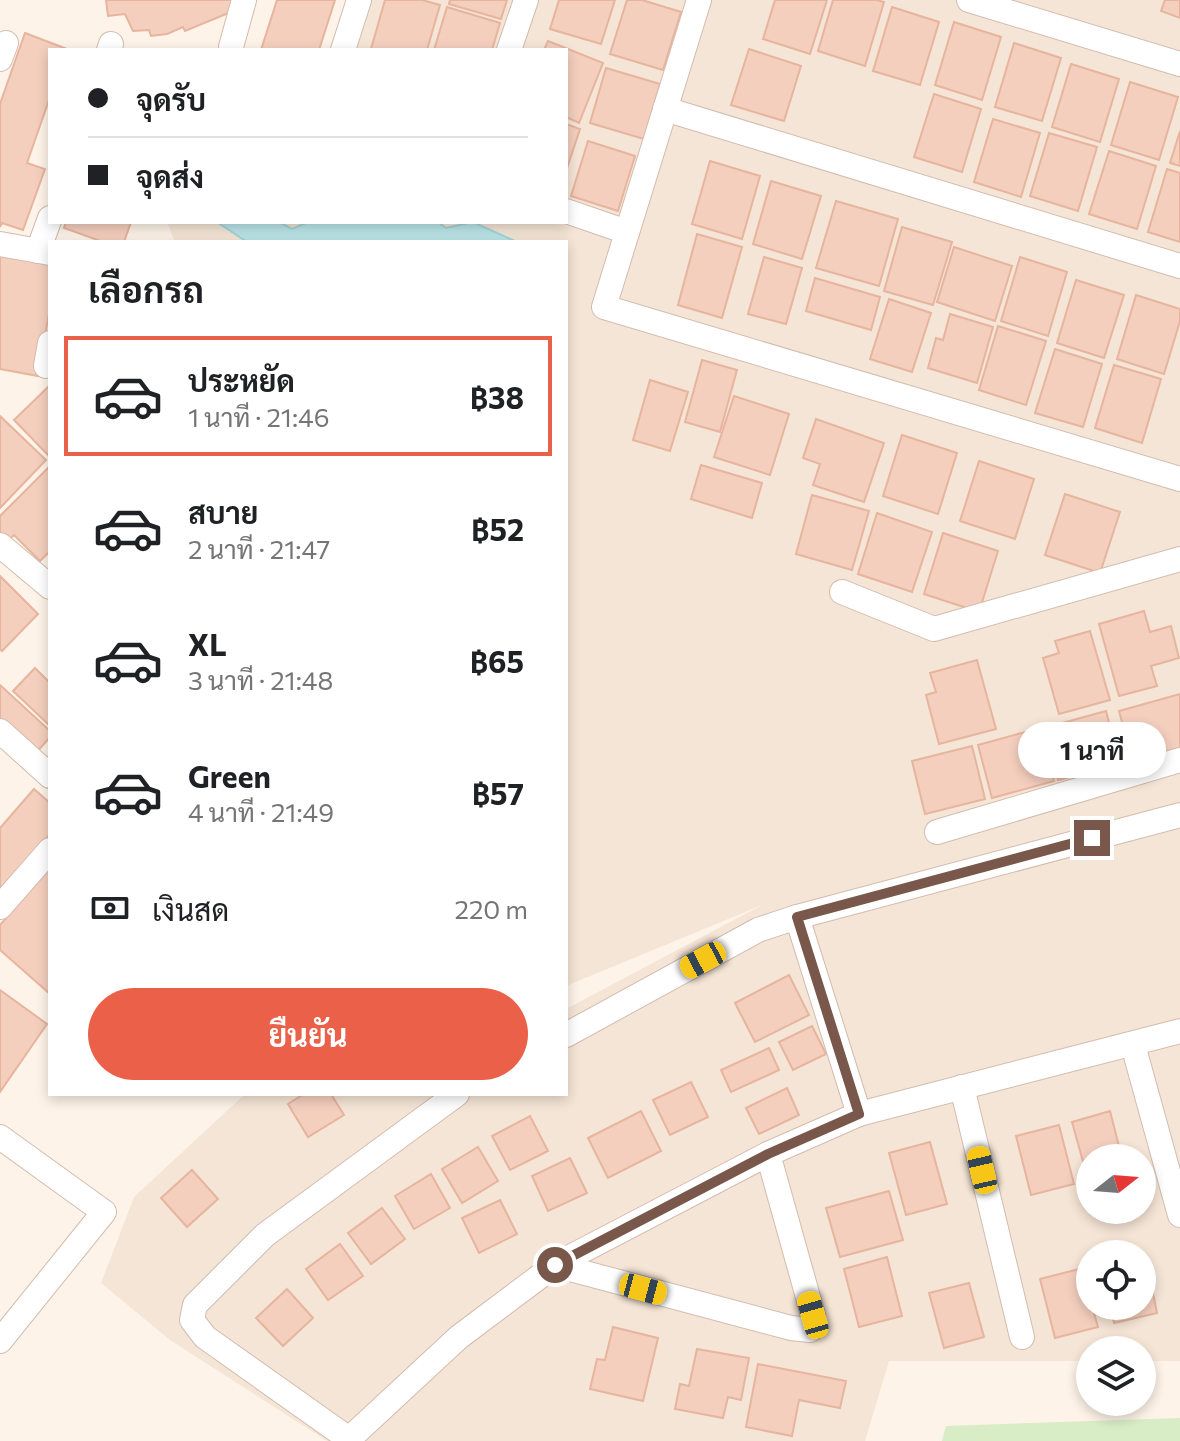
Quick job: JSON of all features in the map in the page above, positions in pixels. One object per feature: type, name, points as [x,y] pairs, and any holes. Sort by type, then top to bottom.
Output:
[{"type":"street","points":[[231,47],[244,0]]},
{"type":"street","points":[[344,48],[359,0]]},
{"type":"street","points":[[510,48],[526,0]]},
{"type":"street","points":[[699,0],[604,307],[1180,479]]},
{"type":"street","points":[[969,0],[1180,64]]},
{"type":"street","points":[[665,109],[1180,266]]},
{"type":"street","points":[[568,212],[627,232]]},
{"type":"street","points":[[0,244],[44,252],[49,224]]},
{"type":"street","points":[[0,545],[48,585]]},
{"type":"street","points":[[842,592],[934,629],[1180,559]]},
{"type":"street","points":[[0,731],[48,774]]},
{"type":"street","points":[[937,832],[1180,760]]},
{"type":"street","points":[[568,1034],[758,930],[1180,815]]},
{"type":"street","points":[[0,907],[48,852]]},
{"type":"street","points":[[797,917],[859,1114]]},
{"type":"street","points":[[454,1096],[265,1235],[195,1305],[192,1320],[205,1337],[349,1439],[459,1337],[555,1265],[768,1154],[859,1114],[1180,1031]]},
{"type":"street","points":[[1133,1045],[1180,1215]]},
{"type":"street","points":[[962,1087],[1022,1337]]},
{"type":"street","points":[[0,1137],[104,1212],[0,1341]]},
{"type":"street","points":[[555,1265],[791,1328],[810,1330],[813,1315],[768,1154]]},
{"type":"shaded area","points":[[349,0],[1180,0],[1180,1361],[1156,1361],[1156,1336],[1076,1336],[1076,1361],[889,1361],[865,1441],[327,1441],[170,1340],[101,1283],[134,1197],[243,1096],[568,1096],[568,1008],[762,905],[568,985],[568,240],[174,240],[168,224],[568,224],[568,48],[335,48]]},
{"type":"green space","points":[[1180,1418],[1180,1441],[942,1441],[946,1426]]},
{"type":"water","points":[[220,224],[283,224],[292,229],[303,224],[441,224],[446,228],[477,224],[513,240],[244,240]]},
{"type":"building","points":[[106,0],[237,0],[238,9],[185,31],[183,27],[167,34],[151,36],[149,30],[133,31],[125,14],[108,16]]},
{"type":"building","points":[[277,0],[335,0],[320,48],[262,48]]},
{"type":"building","points":[[385,0],[422,0],[440,5],[428,48],[371,48]]},
{"type":"building","points":[[450,0],[507,0],[501,19],[449,4]]},
{"type":"building","points":[[559,0],[615,0],[601,44],[550,29]]},
{"type":"building","points":[[627,0],[642,0],[681,12],[663,70],[610,54]]},
{"type":"building","points":[[775,0],[827,0],[810,54],[763,39]]},
{"type":"building","points":[[833,0],[884,2],[865,66],[818,51]]},
{"type":"building","points":[[1165,0],[1180,0],[1180,18],[1161,11]]},
{"type":"building","points":[[447,7],[500,23],[493,48],[435,48]]},
{"type":"building","points":[[892,7],[939,22],[920,85],[873,71]]},
{"type":"building","points":[[954,22],[1001,37],[982,100],[935,85]]},
{"type":"building","points":[[25,33],[64,48],[48,48],[48,103],[27,163],[45,169],[23,230],[2,223],[0,227],[0,104]]},
{"type":"building","points":[[548,41],[566,48],[545,48]]},
{"type":"building","points":[[1014,43],[1061,58],[1042,121],[995,107]]},
{"type":"building","points":[[568,49],[603,63],[579,123],[568,118]]},
{"type":"building","points":[[749,49],[801,66],[784,121],[731,105]]},
{"type":"building","points":[[1071,64],[1119,79],[1100,142],[1052,127]]},
{"type":"building","points":[[606,68],[660,84],[644,139],[590,123]]},
{"type":"building","points":[[1130,82],[1178,97],[1159,160],[1111,145]]},
{"type":"building","points":[[934,94],[981,109],[962,172],[914,157]]},
{"type":"building","points":[[993,119],[1040,133],[1021,197],[974,182]]},
{"type":"building","points":[[568,125],[580,129],[568,165]]},
{"type":"building","points":[[1180,131],[1180,166],[1170,163]]},
{"type":"building","points":[[1049,133],[1097,147],[1078,211],[1030,196]]},
{"type":"building","points":[[588,141],[635,156],[618,211],[571,196]]},
{"type":"building","points":[[1109,151],[1156,166],[1137,229],[1089,214]]},
{"type":"building","points":[[710,161],[760,176],[742,239],[692,224]]},
{"type":"building","points":[[1167,169],[1180,173],[1180,242],[1148,232]]},
{"type":"building","points":[[771,181],[821,196],[802,259],[753,244]]},
{"type":"building","points":[[836,201],[898,219],[879,286],[816,268]]},
{"type":"building","points":[[65,224],[130,224],[125,240],[97,240],[64,228]]},
{"type":"building","points":[[902,227],[952,242],[933,305],[884,291]]},
{"type":"building","points":[[697,234],[742,247],[722,318],[678,305]]},
{"type":"building","points":[[954,247],[1012,266],[995,321],[937,302]]},
{"type":"building","points":[[0,253],[48,262],[48,319],[38,376],[0,369]]},
{"type":"building","points":[[764,257],[802,268],[786,324],[748,314]]},
{"type":"building","points":[[1020,257],[1067,272],[1048,336],[1001,321]]},
{"type":"building","points":[[815,278],[880,297],[871,330],[806,311]]},
{"type":"building","points":[[1076,280],[1124,295],[1104,358],[1057,343]]},
{"type":"building","points":[[1136,295],[1180,309],[1180,321],[1164,374],[1117,359]]},
{"type":"building","points":[[889,299],[931,313],[912,372],[870,359]]},
{"type":"building","points":[[950,314],[993,327],[977,383],[928,368],[936,338],[943,340]]},
{"type":"building","points":[[998,326],[1046,341],[1026,405],[979,390]]},
{"type":"building","points":[[1055,349],[1102,364],[1083,427],[1035,413]]},
{"type":"building","points":[[702,360],[737,370],[720,432],[685,422]]},
{"type":"building","points":[[1114,365],[1161,379],[1142,443],[1095,428]]},
{"type":"building","points":[[650,380],[688,392],[670,451],[633,440]]},
{"type":"building","points":[[48,387],[48,455],[14,420]]},
{"type":"building","points":[[734,396],[789,414],[770,475],[714,457]]},
{"type":"building","points":[[0,416],[46,460],[0,508]]},
{"type":"building","points":[[816,419],[884,443],[864,502],[813,485],[820,464],[803,458]]},
{"type":"building","points":[[902,435],[957,453],[938,514],[883,496]]},
{"type":"building","points":[[979,461],[1034,479],[1015,539],[960,521]]},
{"type":"building","points":[[701,465],[762,483],[752,518],[691,499]]},
{"type":"building","points":[[48,468],[48,553],[40,561],[14,535],[5,543],[0,538],[0,516]]},
{"type":"building","points":[[1065,494],[1120,512],[1100,573],[1045,555]]},
{"type":"building","points":[[812,495],[869,511],[852,570],[796,554]]},
{"type":"building","points":[[877,513],[932,532],[912,592],[858,574]]},
{"type":"building","points":[[943,533],[998,551],[979,612],[924,594]]},
{"type":"building","points":[[0,576],[38,614],[2,651],[0,649]]},
{"type":"building","points":[[1144,611],[1150,632],[1171,626],[1179,658],[1151,666],[1157,686],[1119,696],[1099,624]]},
{"type":"building","points":[[1090,631],[1110,700],[1059,714],[1043,658],[1059,653],[1055,641]]},
{"type":"building","points":[[977,660],[996,729],[939,744],[926,695],[936,692],[930,673]]},
{"type":"building","points":[[35,668],[48,681],[48,724],[13,691]]},
{"type":"building","points":[[0,685],[48,729],[48,739],[35,754],[0,723]]},
{"type":"building","points":[[1180,694],[1180,750],[1133,763],[1119,711]]},
{"type":"building","points":[[1106,711],[1120,764],[1058,780],[1044,728]]},
{"type":"building","points":[[1040,728],[1054,781],[992,798],[978,745]]},
{"type":"building","points":[[972,746],[985,799],[925,814],[912,761]]},
{"type":"building","points":[[34,789],[48,801],[48,836],[0,890],[0,828]]},
{"type":"building","points":[[48,870],[48,992],[0,950],[0,925]]},
{"type":"building","points":[[789,975],[809,1015],[755,1042],[735,1003]]},
{"type":"building","points":[[0,990],[47,1024],[0,1092]]},
{"type":"building","points":[[812,1026],[826,1054],[793,1070],[779,1042]]},
{"type":"building","points":[[769,1048],[779,1070],[731,1092],[721,1070]]},
{"type":"building","points":[[691,1082],[708,1117],[670,1135],[653,1100]]},
{"type":"building","points":[[787,1088],[799,1115],[759,1134],[746,1108]]},
{"type":"building","points":[[301,1096],[332,1096],[344,1115],[308,1137],[288,1104]]},
{"type":"building","points":[[641,1111],[661,1151],[608,1178],[588,1138]]},
{"type":"building","points":[[1110,1111],[1118,1144],[1078,1144],[1072,1122]]},
{"type":"building","points":[[530,1116],[548,1151],[510,1170],[492,1136]]},
{"type":"building","points":[[1059,1125],[1074,1184],[1031,1195],[1016,1136]]},
{"type":"building","points":[[930,1142],[947,1204],[906,1215],[889,1153]]},
{"type":"building","points":[[478,1147],[498,1181],[462,1203],[442,1169]]},
{"type":"building","points":[[570,1158],[587,1193],[548,1211],[532,1176]]},
{"type":"building","points":[[192,1170],[218,1199],[187,1227],[161,1198]]},
{"type":"building","points":[[431,1174],[450,1208],[414,1229],[395,1196]]},
{"type":"building","points":[[889,1191],[903,1240],[840,1257],[826,1208]]},
{"type":"building","points":[[500,1200],[517,1234],[479,1253],[462,1218]]},
{"type":"building","points":[[382,1208],[405,1239],[371,1264],[348,1233]]},
{"type":"building","points":[[340,1244],[363,1276],[328,1300],[306,1269]]},
{"type":"building","points":[[887,1257],[902,1316],[859,1327],[844,1269]]},
{"type":"building","points":[[1076,1270],[1076,1320],[1096,1320],[1098,1327],[1055,1338],[1040,1279]]},
{"type":"building","points":[[969,1283],[984,1337],[944,1348],[929,1293]]},
{"type":"building","points":[[287,1289],[313,1318],[283,1346],[256,1318]]},
{"type":"building","points":[[613,1327],[658,1338],[643,1401],[590,1389],[597,1359],[605,1360]]},
{"type":"building","points":[[697,1349],[749,1358],[741,1400],[728,1397],[723,1418],[675,1409],[680,1384],[689,1386]]},
{"type":"building","points":[[758,1364],[846,1381],[840,1408],[799,1400],[792,1436],[746,1427]]},
{"type":"route","points":[[555,1265],[768,1154],[859,1114],[797,917],[1092,838]]}]
